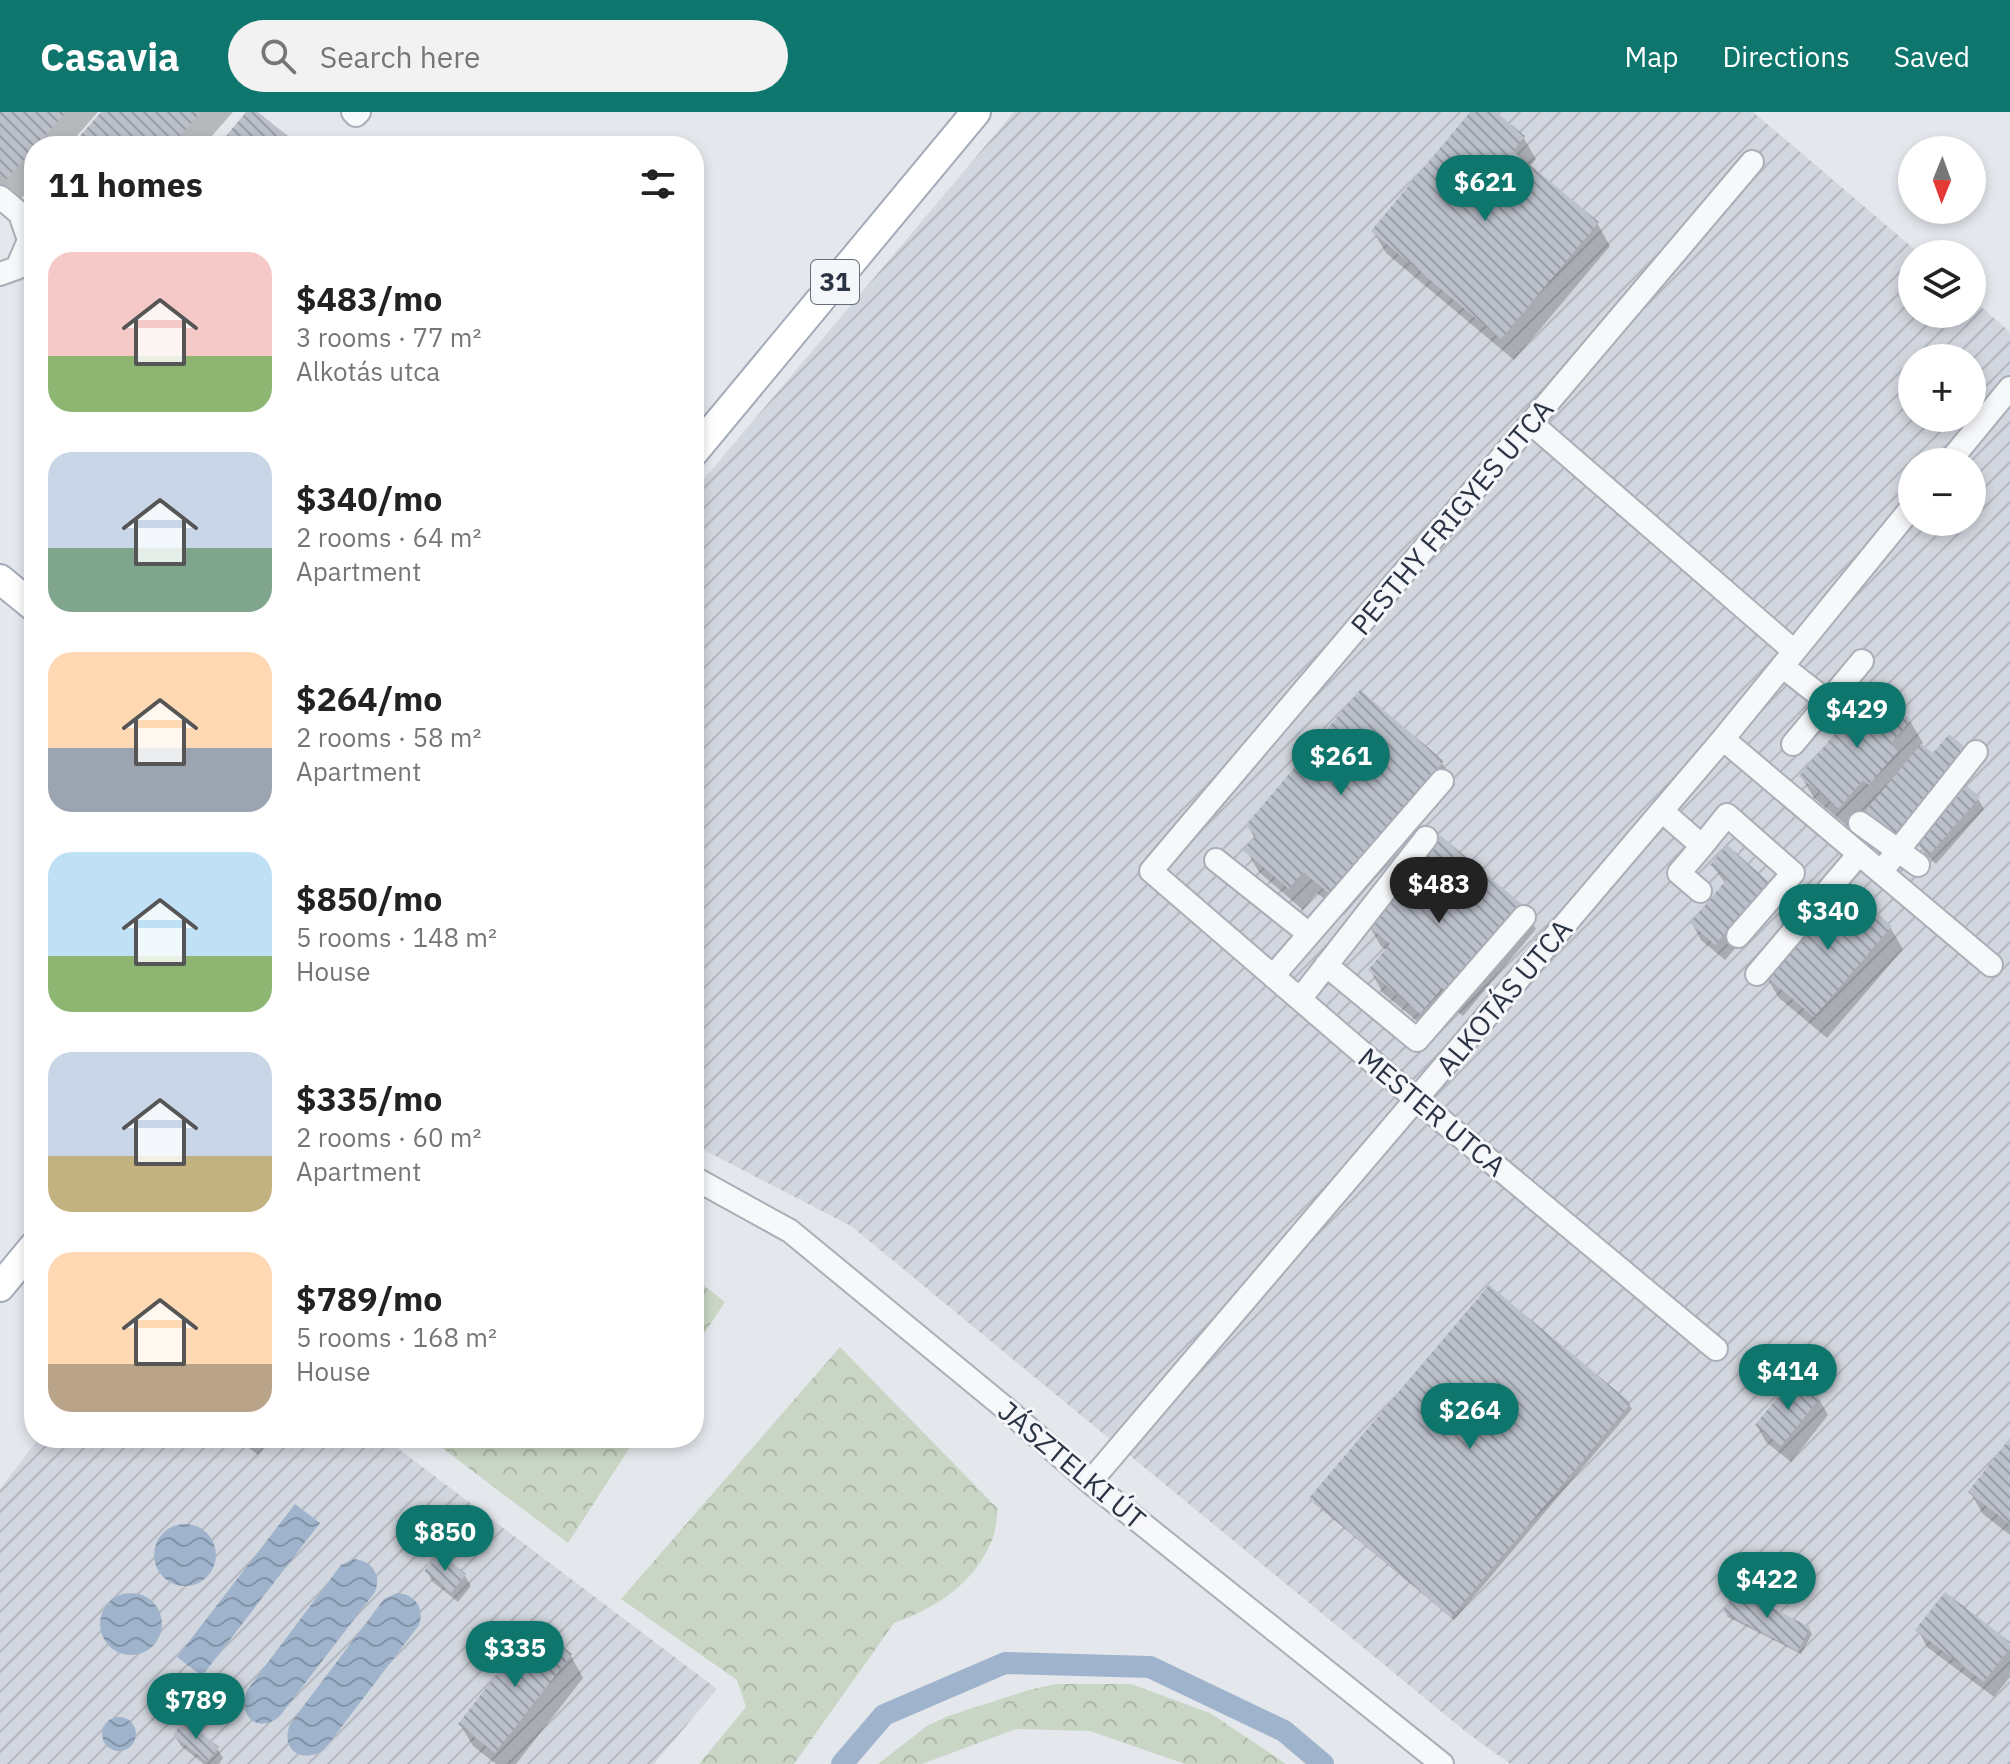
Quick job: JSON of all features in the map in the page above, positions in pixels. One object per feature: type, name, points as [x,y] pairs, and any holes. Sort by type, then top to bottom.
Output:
[{"type":"main road","name":"31","points":[[704,440],[976,112]]},
{"type":"main road","points":[[0,579],[24,599]]},
{"type":"main road","points":[[0,1287],[24,1258]]},
{"type":"street","points":[[353,112],[356,115],[359,112]]},
{"type":"street","name":"PESTHY FRIGYES UTCA","points":[[1151,871],[1752,162]]},
{"type":"street","points":[[0,197],[24,217]]},
{"type":"street","points":[[0,274],[17,268],[24,252]]},
{"type":"street","points":[[1961,448],[2010,388]]},
{"type":"street","points":[[1531,423],[1788,658],[1828,702]]},
{"type":"street","name":"ALKOTÁS UTCA","points":[[1090,1482],[1723,739],[1898,524]]},
{"type":"street","points":[[1793,744],[1862,661]]},
{"type":"street","points":[[1723,739],[1991,965]]},
{"type":"street","points":[[1881,872],[1976,752]]},
{"type":"street","points":[[1273,976],[1442,781]]},
{"type":"street","points":[[1662,811],[1702,846]]},
{"type":"street","points":[[1700,891],[1679,873],[1727,815],[1793,873],[1738,936]]},
{"type":"street","points":[[1860,823],[1918,865]]},
{"type":"street","points":[[1300,999],[1426,838]]},
{"type":"street","points":[[1757,974],[1859,854]]},
{"type":"street","points":[[1216,860],[1309,934]]},
{"type":"street","name":"MESTER UTCA","points":[[1151,871],[1417,1100],[1716,1349]]},
{"type":"street","points":[[1326,965],[1417,1040],[1524,917]]},
{"type":"street","name":"JÁSZTELKI ÚT","points":[[704,1184],[790,1231],[1090,1482],[1442,1764]]},
{"type":"shaded area","points":[[1014,112],[1753,112],[1904,240],[1898,240],[1898,328],[1986,328],[1986,311],[2010,332],[2010,1764],[1510,1764],[1466,1732],[851,1226],[704,1150],[704,479]]},
{"type":"shaded area","points":[[31,1448],[397,1448],[717,1689],[654,1764],[0,1764],[0,1489]]},
{"type":"green space","points":[[704,1286],[725,1302],[704,1334]]},
{"type":"green space","points":[[840,1347],[998,1509],[993,1536],[985,1555],[965,1581],[925,1610],[894,1623],[794,1764],[699,1764],[746,1707],[737,1680],[621,1599]]},
{"type":"green space","points":[[442,1448],[630,1448],[568,1543]]},
{"type":"green space","points":[[1055,1684],[1131,1684],[1210,1713],[1286,1764],[1185,1764],[1090,1731],[1016,1729],[922,1764],[878,1764],[927,1726],[948,1716]]},
{"type":"water","points":[[295,1504],[320,1523],[202,1676],[177,1657]]},
{"type":"water","points":[[185,1524],[207,1533],[216,1555],[207,1577],[185,1586],[163,1577],[154,1555],[163,1533]]},
{"type":"water","points":[[353,1559],[365,1562],[373,1569],[377,1579],[375,1592],[280,1716],[264,1724],[252,1720],[245,1708],[247,1690],[341,1565]]},
{"type":"water","points":[[131,1593],[153,1602],[162,1624],[153,1646],[131,1655],[109,1646],[100,1624],[109,1602]]},
{"type":"water","points":[[397,1593],[409,1596],[417,1603],[421,1613],[419,1625],[324,1750],[308,1756],[295,1752],[288,1741],[290,1724],[384,1599]]},
{"type":"water","points":[[119,1717],[131,1722],[136,1734],[131,1746],[119,1751],[107,1746],[102,1734],[107,1722]]},
{"type":"building","points":[[0,112],[66,112],[45,136],[24,136],[24,160],[6,180],[0,175]]},
{"type":"building","points":[[101,112],[201,112],[180,136],[80,136]]},
{"type":"building","points":[[246,112],[258,112],[288,136],[226,136]]},
{"type":"building","points":[[1470,112],[1496,112],[1525,136],[1513,151],[1599,222],[1501,339],[1371,231]]},
{"type":"building","points":[[1874,688],[1911,720],[1890,744],[1898,751],[1869,785],[1863,780],[1838,809],[1799,776]]},
{"type":"building","points":[[1360,690],[1444,761],[1331,895],[1303,872],[1289,889],[1243,850],[1256,835],[1245,826]]},
{"type":"building","points":[[1949,734],[1967,749],[1916,820],[1910,815],[1889,840],[1861,816],[1921,744],[1933,753]]},
{"type":"building","points":[[1967,786],[1980,797],[1929,855],[1916,844]]},
{"type":"building","points":[[1440,835],[1524,906],[1450,995],[1442,988],[1420,1014],[1368,970],[1390,944],[1366,924]]},
{"type":"building","points":[[1727,845],[1769,882],[1715,945],[1690,923],[1727,879],[1710,865]]},
{"type":"building","points":[[1848,888],[1892,926],[1814,1017],[1764,975],[1825,904],[1830,909]]},
{"type":"building","points":[[1489,1285],[1631,1403],[1451,1617],[1309,1498]]},
{"type":"building","points":[[1794,1377],[1820,1398],[1781,1446],[1755,1425]]},
{"type":"building","points":[[2010,1438],[2010,1524],[1968,1492]]},
{"type":"building","points":[[440,1553],[466,1574],[451,1593],[424,1571]]},
{"type":"building","points":[[1735,1589],[1810,1627],[1798,1651],[1723,1612]]},
{"type":"building","points":[[1945,1592],[2010,1642],[2010,1648],[1984,1682],[1915,1630]]},
{"type":"building","points":[[535,1625],[572,1654],[495,1753],[458,1724]]},
{"type":"building","points":[[184,1720],[219,1747],[207,1762],[173,1735]]},
{"type":"waterway","points":[[842,1764],[884,1715],[1005,1663],[1150,1667],[1284,1731],[1323,1764]]}]
